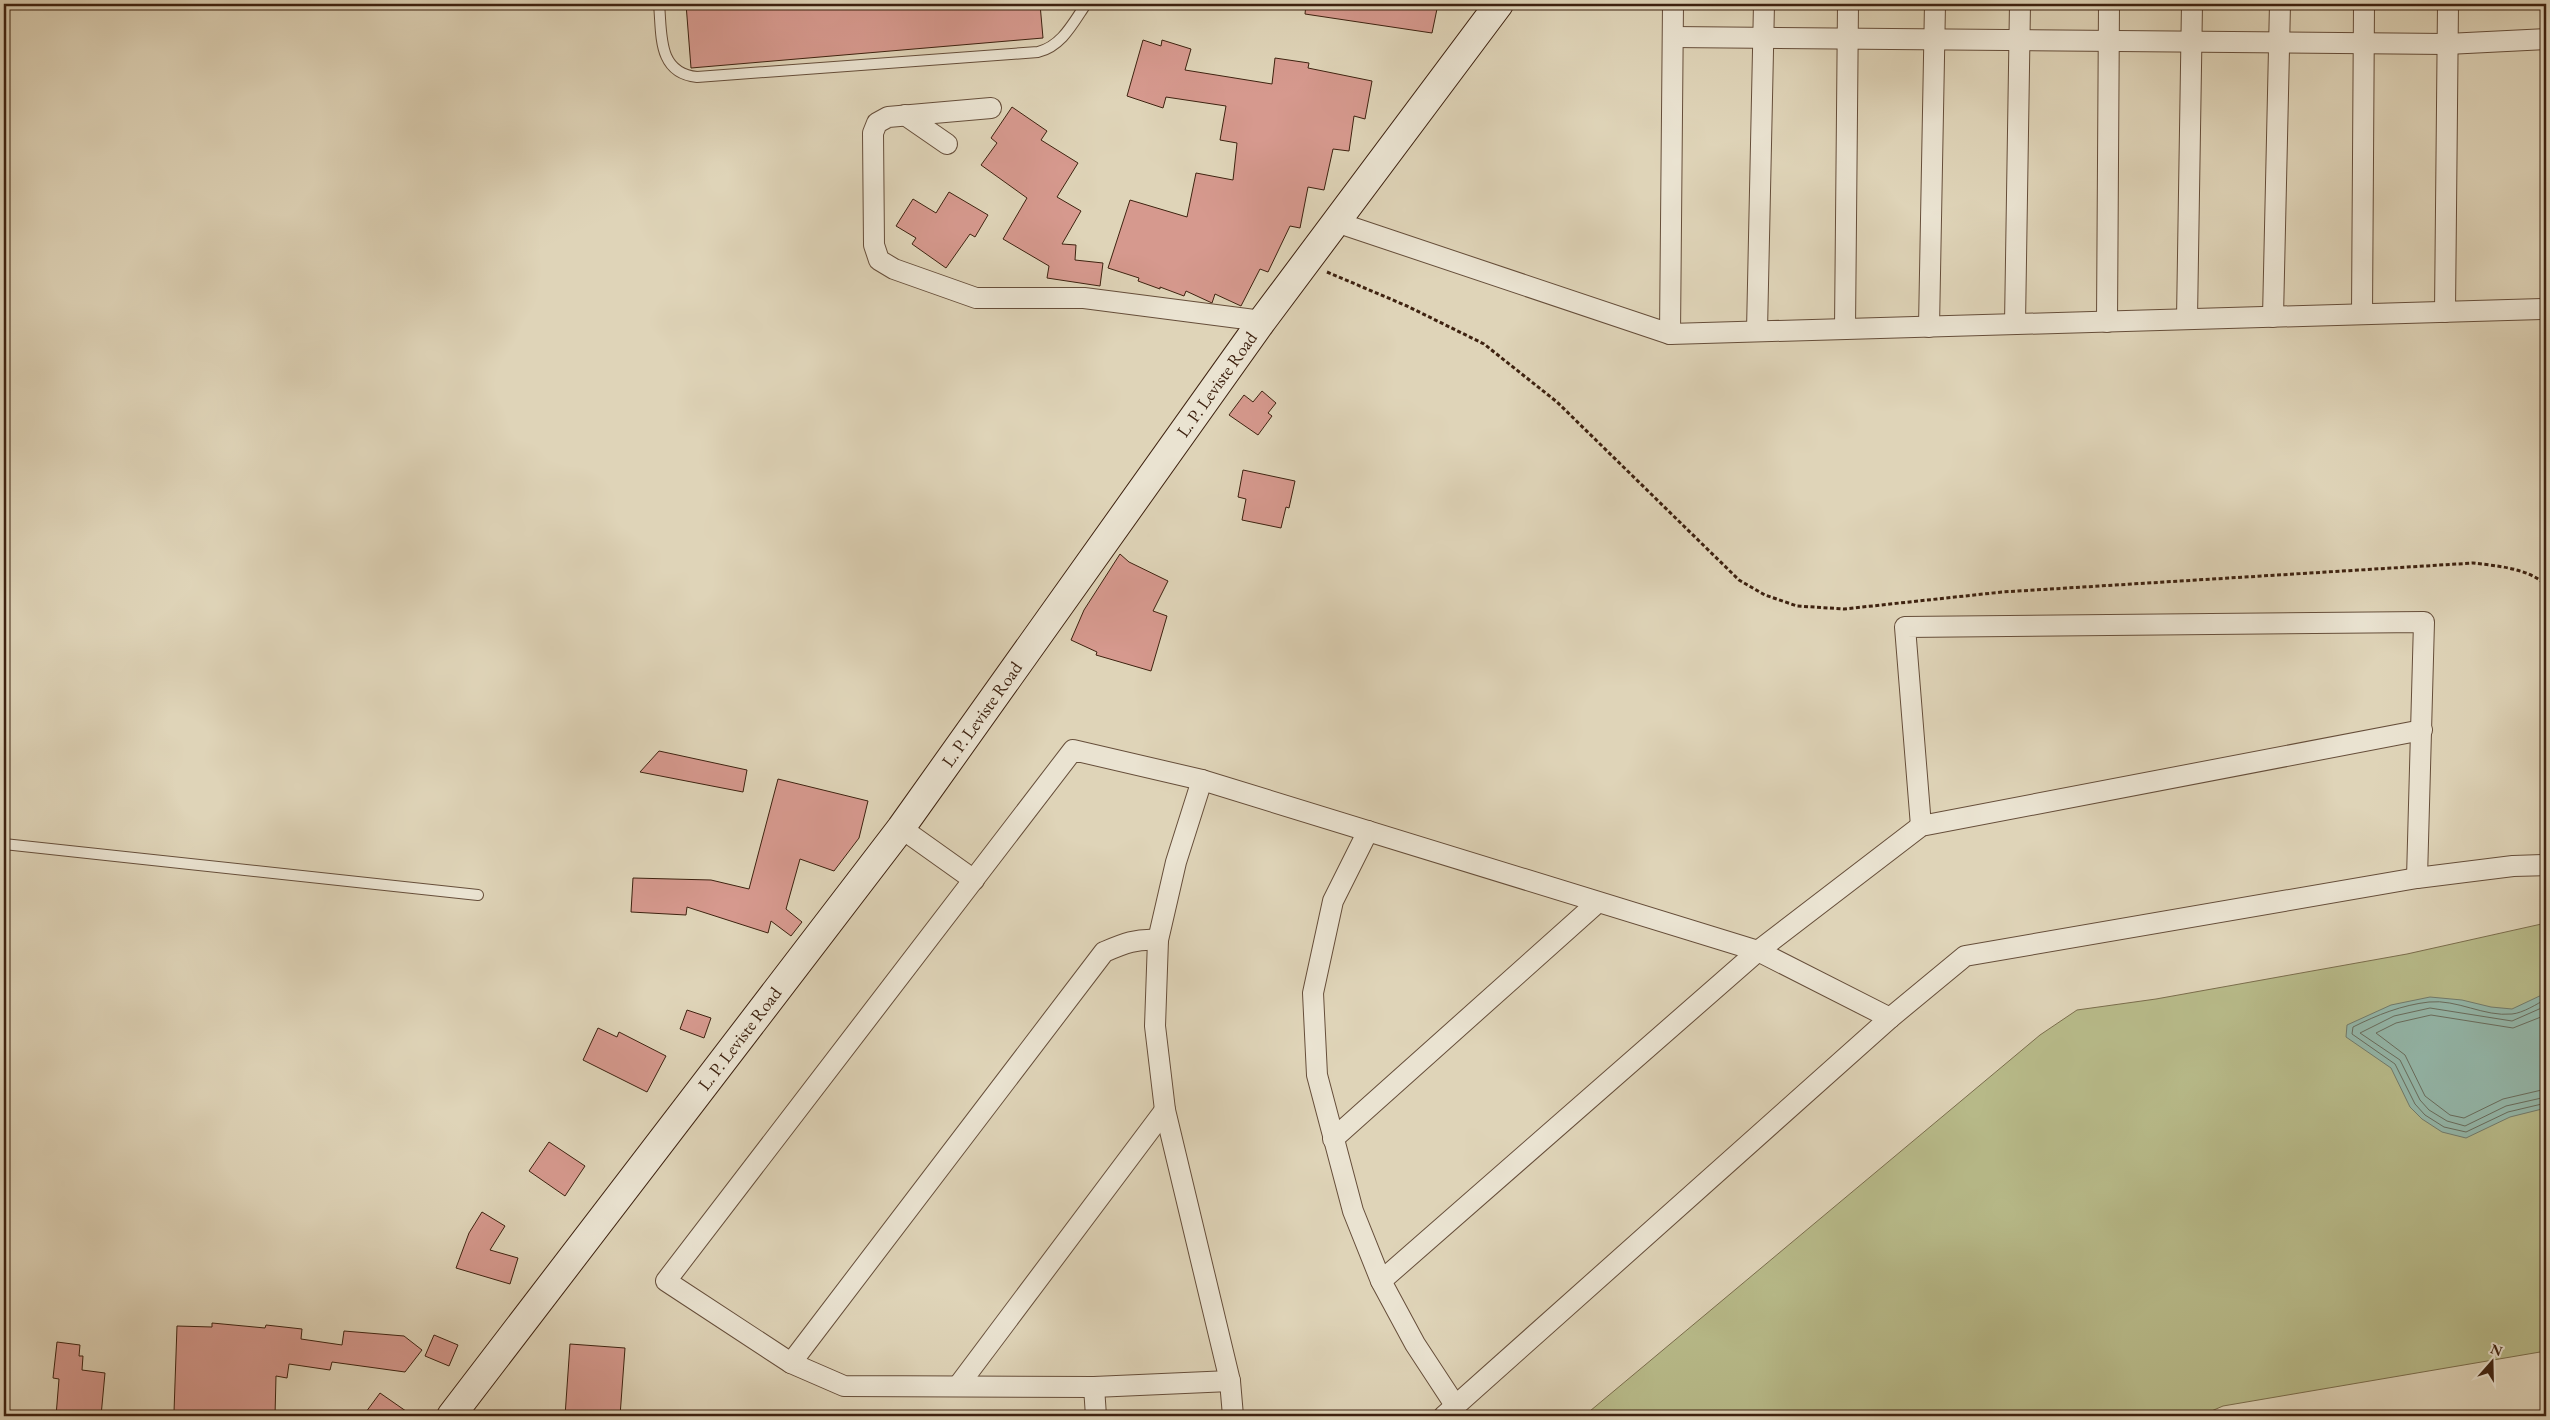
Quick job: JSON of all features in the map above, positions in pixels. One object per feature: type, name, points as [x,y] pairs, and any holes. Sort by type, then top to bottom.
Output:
[{"type":"main road","name":"L. P. Leviste Road","points":[[451,1416],[901,828],[1262,321],[1499,4]]},
{"type":"street","points":[[1670,334],[1673,4]]},
{"type":"street","points":[[1756,332],[1764,4]]},
{"type":"street","points":[[1845,329],[1848,4]]},
{"type":"street","points":[[1929,327],[1935,4]]},
{"type":"street","points":[[2015,324],[2020,4]]},
{"type":"street","points":[[2107,322],[2109,4]]},
{"type":"street","points":[[2187,319],[2192,4]]},
{"type":"street","points":[[2274,317],[2280,4]]},
{"type":"street","points":[[2362,314],[2364,4]]},
{"type":"street","points":[[2445,312],[2448,4]]},
{"type":"street","points":[[1673,37],[2447,44],[2546,39]]},
{"type":"street","points":[[991,108],[905,115],[882,119],[877,123],[874,133],[874,252],[886,266],[976,298],[1084,298],[1262,321]]},
{"type":"street","points":[[905,115],[947,144]]},
{"type":"street","points":[[1336,222],[1670,334],[2546,309]]},
{"type":"street","points":[[1921,826],[1905,627],[2424,622],[2417,878]]},
{"type":"street","points":[[1381,1281],[1758,951],[1921,826],[2422,730]]},
{"type":"street","points":[[1230,1381],[1094,1387],[844,1386],[791,1363],[666,1281],[1073,750],[1202,780],[1758,951],[1890,1018]]},
{"type":"street","points":[[1202,780],[1176,862],[1158,940],[1155,1026],[1165,1110],[1230,1381],[1233,1416]]},
{"type":"street","points":[[901,828],[974,880]]},
{"type":"street","points":[[1368,831],[1333,901],[1313,993],[1317,1075],[1353,1211],[1381,1281],[1450,1411],[1890,1018],[1965,956],[2417,878],[2513,866],[2546,865]]},
{"type":"street","points":[[1333,1138],[1597,903]]},
{"type":"street","points":[[791,1363],[1104,952],[1128,942],[1142,939],[1158,940]]},
{"type":"street","points":[[958,1386],[1165,1110]]},
{"type":"street","points":[[1094,1387],[1096,1416]]},
{"type":"lane","points":[[660,4],[665,54],[675,70],[681,74],[697,77],[1038,52],[1048,50],[1058,42],[1086,4]]},
{"type":"lane","points":[[4,844],[478,894]]},
{"type":"path","points":[[1305,263],[1408,306],[1484,344],[1557,402],[1740,580],[1765,595],[1797,606],[1844,609],[2002,592],[2473,563],[2505,567],[2541,580],[2546,585]]},
{"type":"green space","points":[[2546,923],[2546,1351],[2223,1406],[2200,1416],[1584,1416],[2040,1035],[2077,1010],[2156,999],[2407,954]]},
{"type":"water","points":[[2546,993],[2546,1108],[2510,1117],[2466,1138],[2442,1132],[2422,1119],[2410,1107],[2391,1068],[2346,1037],[2347,1025],[2391,1005],[2430,997],[2462,1000],[2491,1007],[2512,1009]]},
{"type":"building","points":[[686,4],[1040,4],[1043,38],[691,68]]},
{"type":"building","points":[[1306,4],[1438,4],[1432,33],[1305,14]]},
{"type":"building","points":[[1143,40],[1161,46],[1162,40],[1191,49],[1185,70],[1272,84],[1275,58],[1309,63],[1308,68],[1372,81],[1365,119],[1354,116],[1349,151],[1333,149],[1324,190],[1308,187],[1300,228],[1290,226],[1268,272],[1260,269],[1241,306],[1215,294],[1212,303],[1186,291],[1184,296],[1138,281],[1139,278],[1108,268],[1130,200],[1187,217],[1196,173],[1233,180],[1237,143],[1220,140],[1226,106],[1166,97],[1163,108],[1127,96]]},
{"type":"building","points":[[1012,107],[1047,131],[1041,140],[1078,163],[1057,197],[1081,211],[1062,244],[1076,245],[1075,260],[1103,263],[1100,286],[1047,278],[1049,266],[1003,239],[1027,198],[981,165],[997,143],[991,138]]},
{"type":"building","points":[[949,192],[988,215],[975,237],[970,234],[946,268],[912,244],[916,238],[896,226],[913,199],[936,213]]},
{"type":"building","points":[[1262,391],[1276,403],[1268,413],[1272,416],[1258,435],[1229,415],[1244,395],[1253,402]]},
{"type":"building","points":[[1243,470],[1295,481],[1289,508],[1286,507],[1281,528],[1242,520],[1246,499],[1238,497]]},
{"type":"building","points":[[1120,554],[1129,562],[1168,581],[1153,611],[1167,616],[1151,671],[1096,655],[1097,652],[1071,640],[1084,610]]},
{"type":"building","points":[[659,751],[747,770],[743,792],[640,772]]},
{"type":"building","points":[[778,779],[868,801],[859,838],[834,871],[800,859],[786,909],[802,922],[791,936],[771,921],[768,933],[687,907],[686,915],[631,912],[633,878],[711,880],[749,889]]},
{"type":"building","points":[[687,1010],[711,1018],[704,1038],[680,1029]]},
{"type":"building","points":[[598,1028],[617,1037],[619,1032],[666,1056],[647,1092],[583,1060]]},
{"type":"building","points":[[549,1142],[585,1166],[565,1196],[529,1171]]},
{"type":"building","points":[[482,1212],[505,1226],[490,1250],[518,1258],[510,1284],[456,1268],[469,1233]]},
{"type":"building","points":[[212,1323],[265,1328],[266,1325],[302,1329],[301,1339],[342,1345],[344,1331],[404,1336],[422,1350],[405,1372],[332,1362],[330,1370],[289,1364],[287,1378],[276,1376],[275,1416],[210,1416],[174,1412],[177,1326],[212,1327]]},
{"type":"building","points":[[434,1335],[458,1345],[449,1366],[425,1356]]},
{"type":"building","points":[[57,1342],[80,1345],[79,1356],[83,1356],[82,1370],[105,1373],[101,1416],[56,1416],[59,1379],[53,1378]]},
{"type":"building","points":[[570,1344],[625,1348],[620,1416],[565,1416]]},
{"type":"building","points":[[380,1393],[413,1416],[363,1416]]}]
